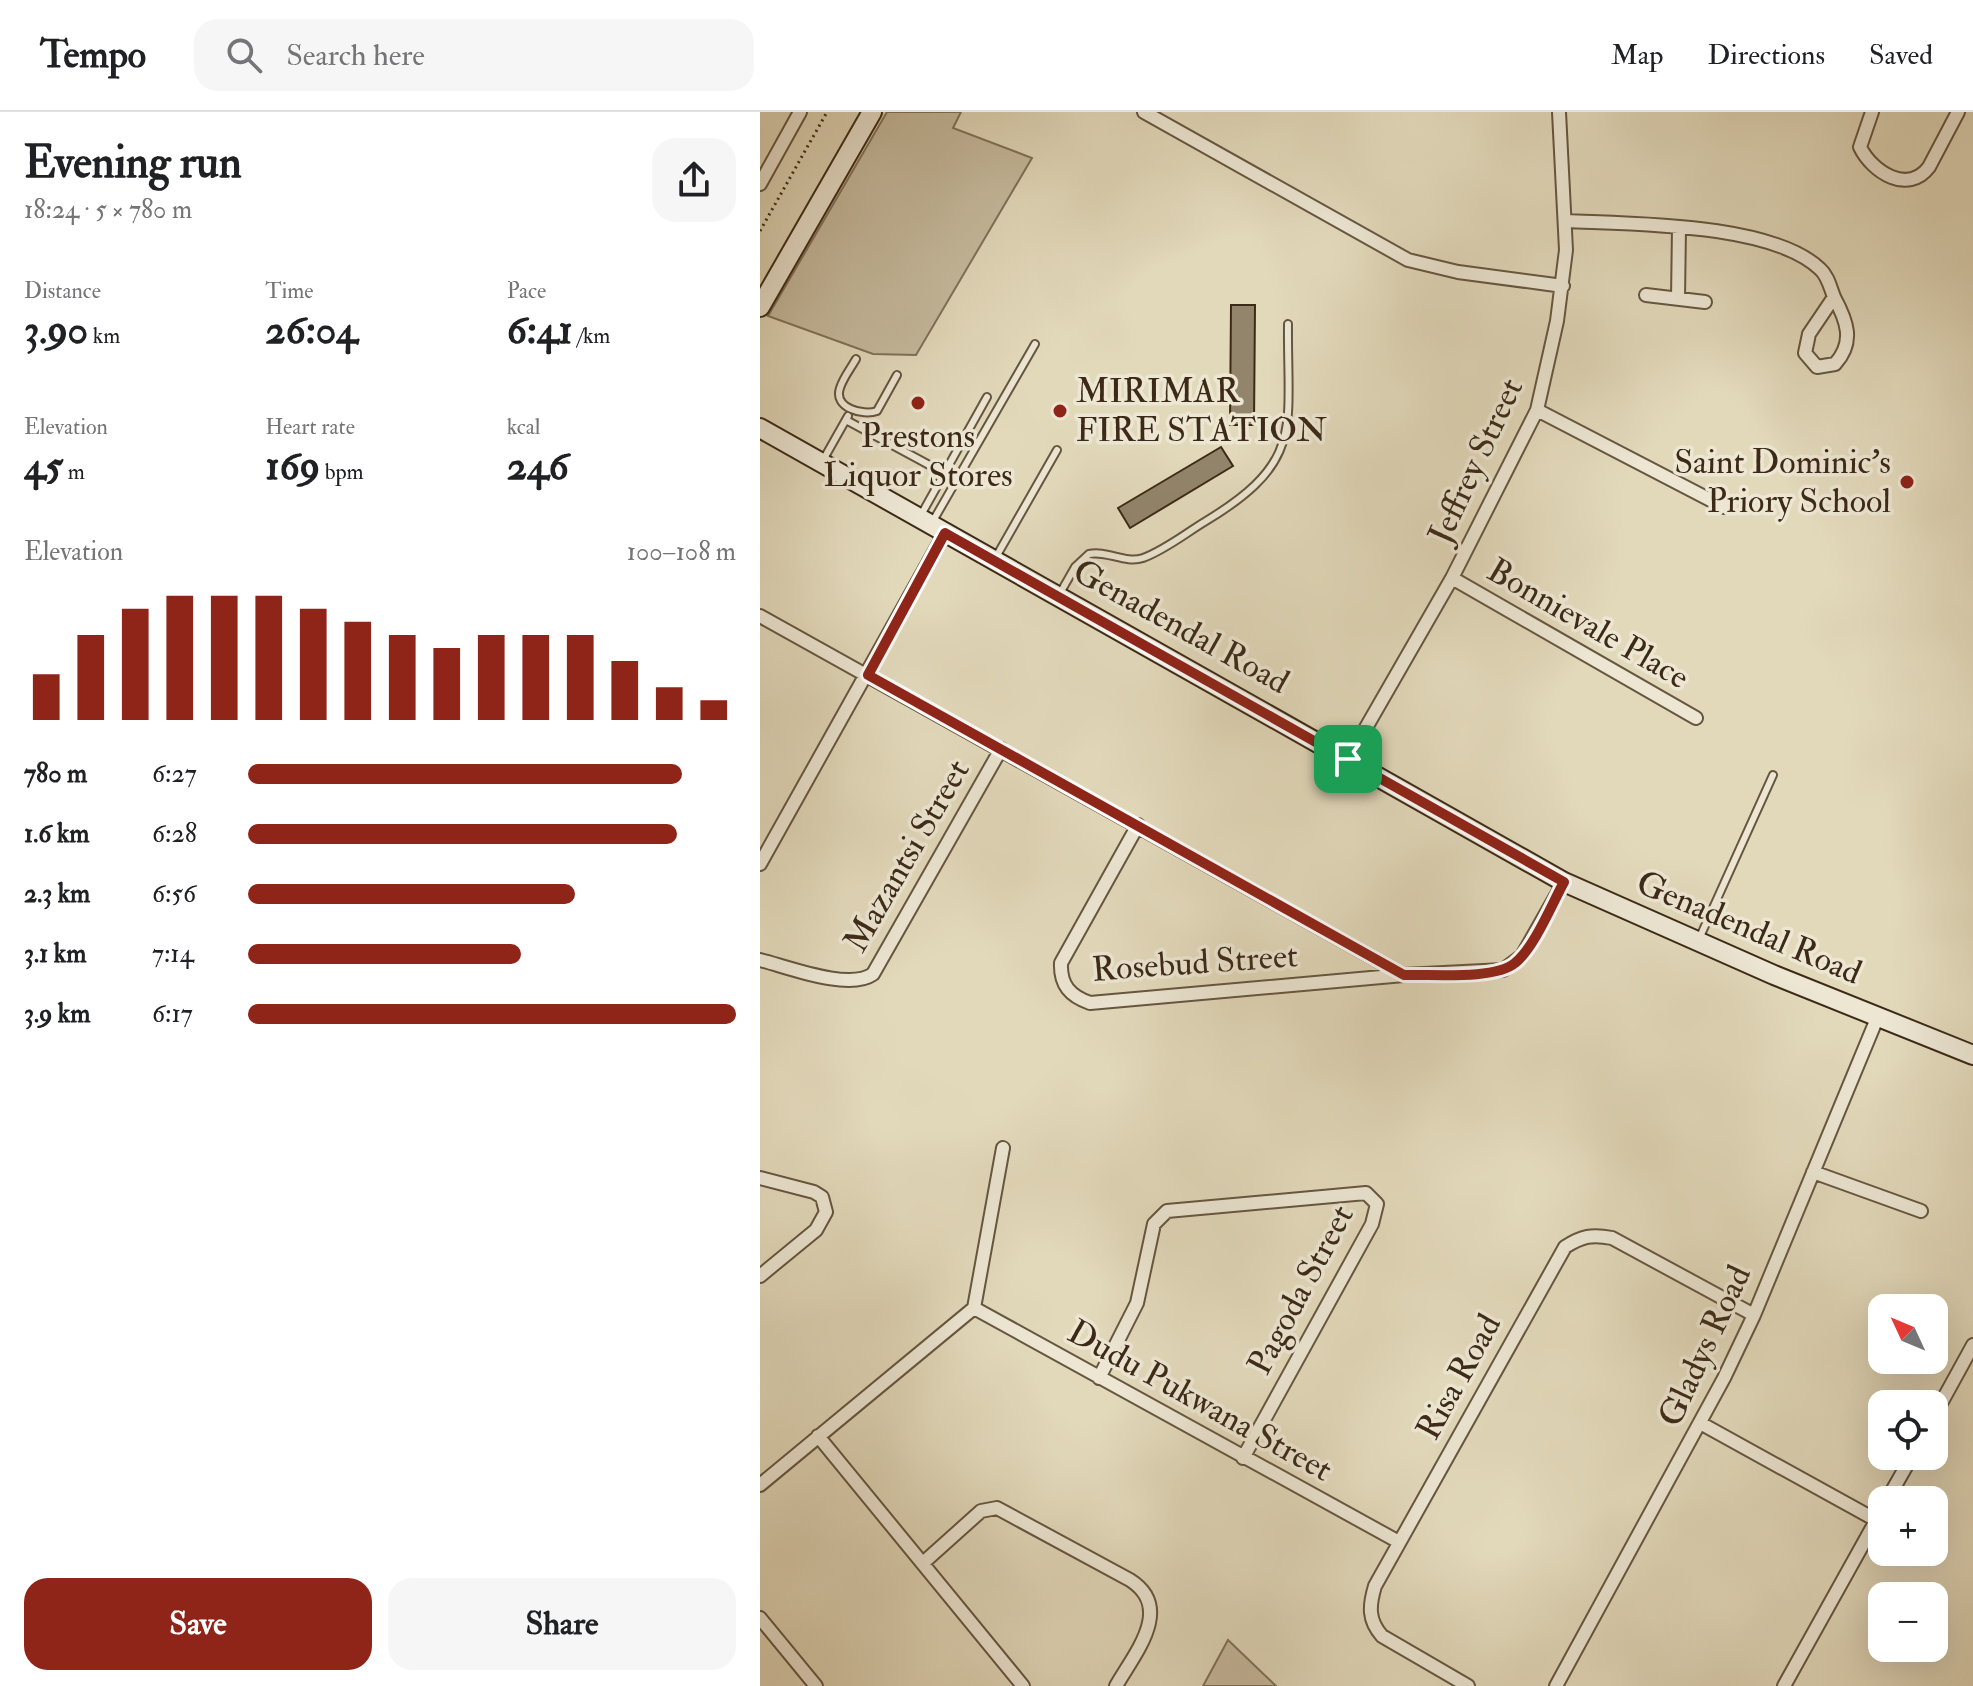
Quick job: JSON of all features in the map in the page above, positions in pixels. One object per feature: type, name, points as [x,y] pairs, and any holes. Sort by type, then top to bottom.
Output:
[{"type":"street","points":[[760,184],[800,112]]},
{"type":"street","points":[[760,307],[872,112]]},
{"type":"street","points":[[1144,112],[1408,260],[1458,272],[1563,286]]},
{"type":"street","name":"Jeffrey Street","points":[[1348,759],[1452,578],[1537,410],[1550,362],[1563,286],[1567,221],[1559,112]]},
{"type":"street","points":[[1872,112],[1860,147],[1866,159],[1888,176],[1907,180],[1923,175],[1936,158],[1958,112]]},
{"type":"street","points":[[1567,221],[1679,227],[1773,244],[1819,267],[1834,297],[1846,321],[1847,346],[1835,364],[1817,367],[1805,353],[1806,343],[1834,297]]},
{"type":"street","points":[[1678,299],[1679,227]]},
{"type":"street","points":[[1646,295],[1705,302]]},
{"type":"street","points":[[1537,410],[1724,507]]},
{"type":"street","name":"Genadendal Road","points":[[760,428],[1564,882],[1697,943],[1973,1055]]},
{"type":"street","points":[[760,864],[868,675],[932,525]]},
{"type":"street","name":"Bonnievale Place","points":[[1452,578],[1696,718]]},
{"type":"street","points":[[760,616],[1404,975]]},
{"type":"street","name":"Mazantsi Street","points":[[760,960],[847,981],[865,980],[873,974],[1001,749]]},
{"type":"street","name":"Rosebud Street","points":[[1138,825],[1065,952],[1060,974],[1064,986],[1080,1000],[1105,1004],[1404,975],[1485,973],[1514,964],[1564,882]]},
{"type":"street","name":"Gladys Road","points":[[1556,1686],[1702,1424],[1754,1315],[1878,1016]]},
{"type":"street","points":[[760,1485],[974,1308],[1003,1148]]},
{"type":"street","points":[[1813,1172],[1921,1211]]},
{"type":"street","points":[[760,1178],[814,1192],[822,1197],[826,1212],[816,1230],[760,1276]]},
{"type":"street","name":"Pagoda Street","points":[[1099,1378],[1137,1303],[1154,1224],[1167,1211],[1366,1193],[1377,1204],[1372,1224],[1243,1458]]},
{"type":"street","name":"Risa Road","points":[[1468,1686],[1399,1647],[1374,1626],[1370,1613],[1375,1586],[1565,1247],[1580,1237],[1593,1234],[1612,1238],[1754,1315]]},
{"type":"street","name":"Dudu Pukwana Street","points":[[974,1308],[1399,1542]]},
{"type":"street","points":[[1948,1391],[1973,1345]]},
{"type":"street","points":[[1702,1424],[1868,1509]]},
{"type":"street","points":[[818,1436],[1023,1686]]},
{"type":"street","points":[[923,1563],[981,1511],[997,1508],[1130,1580],[1147,1593],[1153,1610],[1146,1632],[1116,1686]]},
{"type":"street","points":[[1784,1686],[1868,1535]]},
{"type":"street","points":[[760,1618],[816,1686]]},
{"type":"lane","points":[[1059,595],[1075,567],[1089,554],[1142,558],[1239,501],[1267,477],[1283,448],[1288,415],[1288,324]]},
{"type":"lane","points":[[932,525],[1035,344]]},
{"type":"lane","points":[[856,359],[839,389],[843,402],[852,410],[860,413],[877,411],[897,375]]},
{"type":"lane","points":[[932,525],[944,473],[987,397]]},
{"type":"lane","points":[[821,462],[852,410]]},
{"type":"lane","points":[[846,420],[944,473]]},
{"type":"lane","points":[[994,560],[1057,450]]},
{"type":"lane","points":[[1697,943],[1773,775]]},
{"type":"path","points":[[760,231],[827,112]]},
{"type":"shaded area","points":[[887,112],[961,112],[953,128],[1032,158],[916,355],[873,354],[768,316]]},
{"type":"shaded area","points":[[1228,1640],[1276,1686],[1203,1686]]},
{"type":"building","points":[[1231,305],[1255,305],[1254,425],[1230,425]]},
{"type":"building","points":[[1221,447],[1233,466],[1130,528],[1118,508]]},
{"type":"place","name":"Prestons Liquor Stores","points":[[918,403]]},
{"type":"place","name":"MIRIMAR FIRE STATION","points":[[1060,411]]},
{"type":"place","name":"Saint Dominic's Priory School","points":[[1907,482]]},
{"type":"route","points":[[945,533],[1348,759],[1564,882],[1522,956],[1514,964],[1503,970],[1485,973],[1404,975],[868,675],[945,533]]}]
